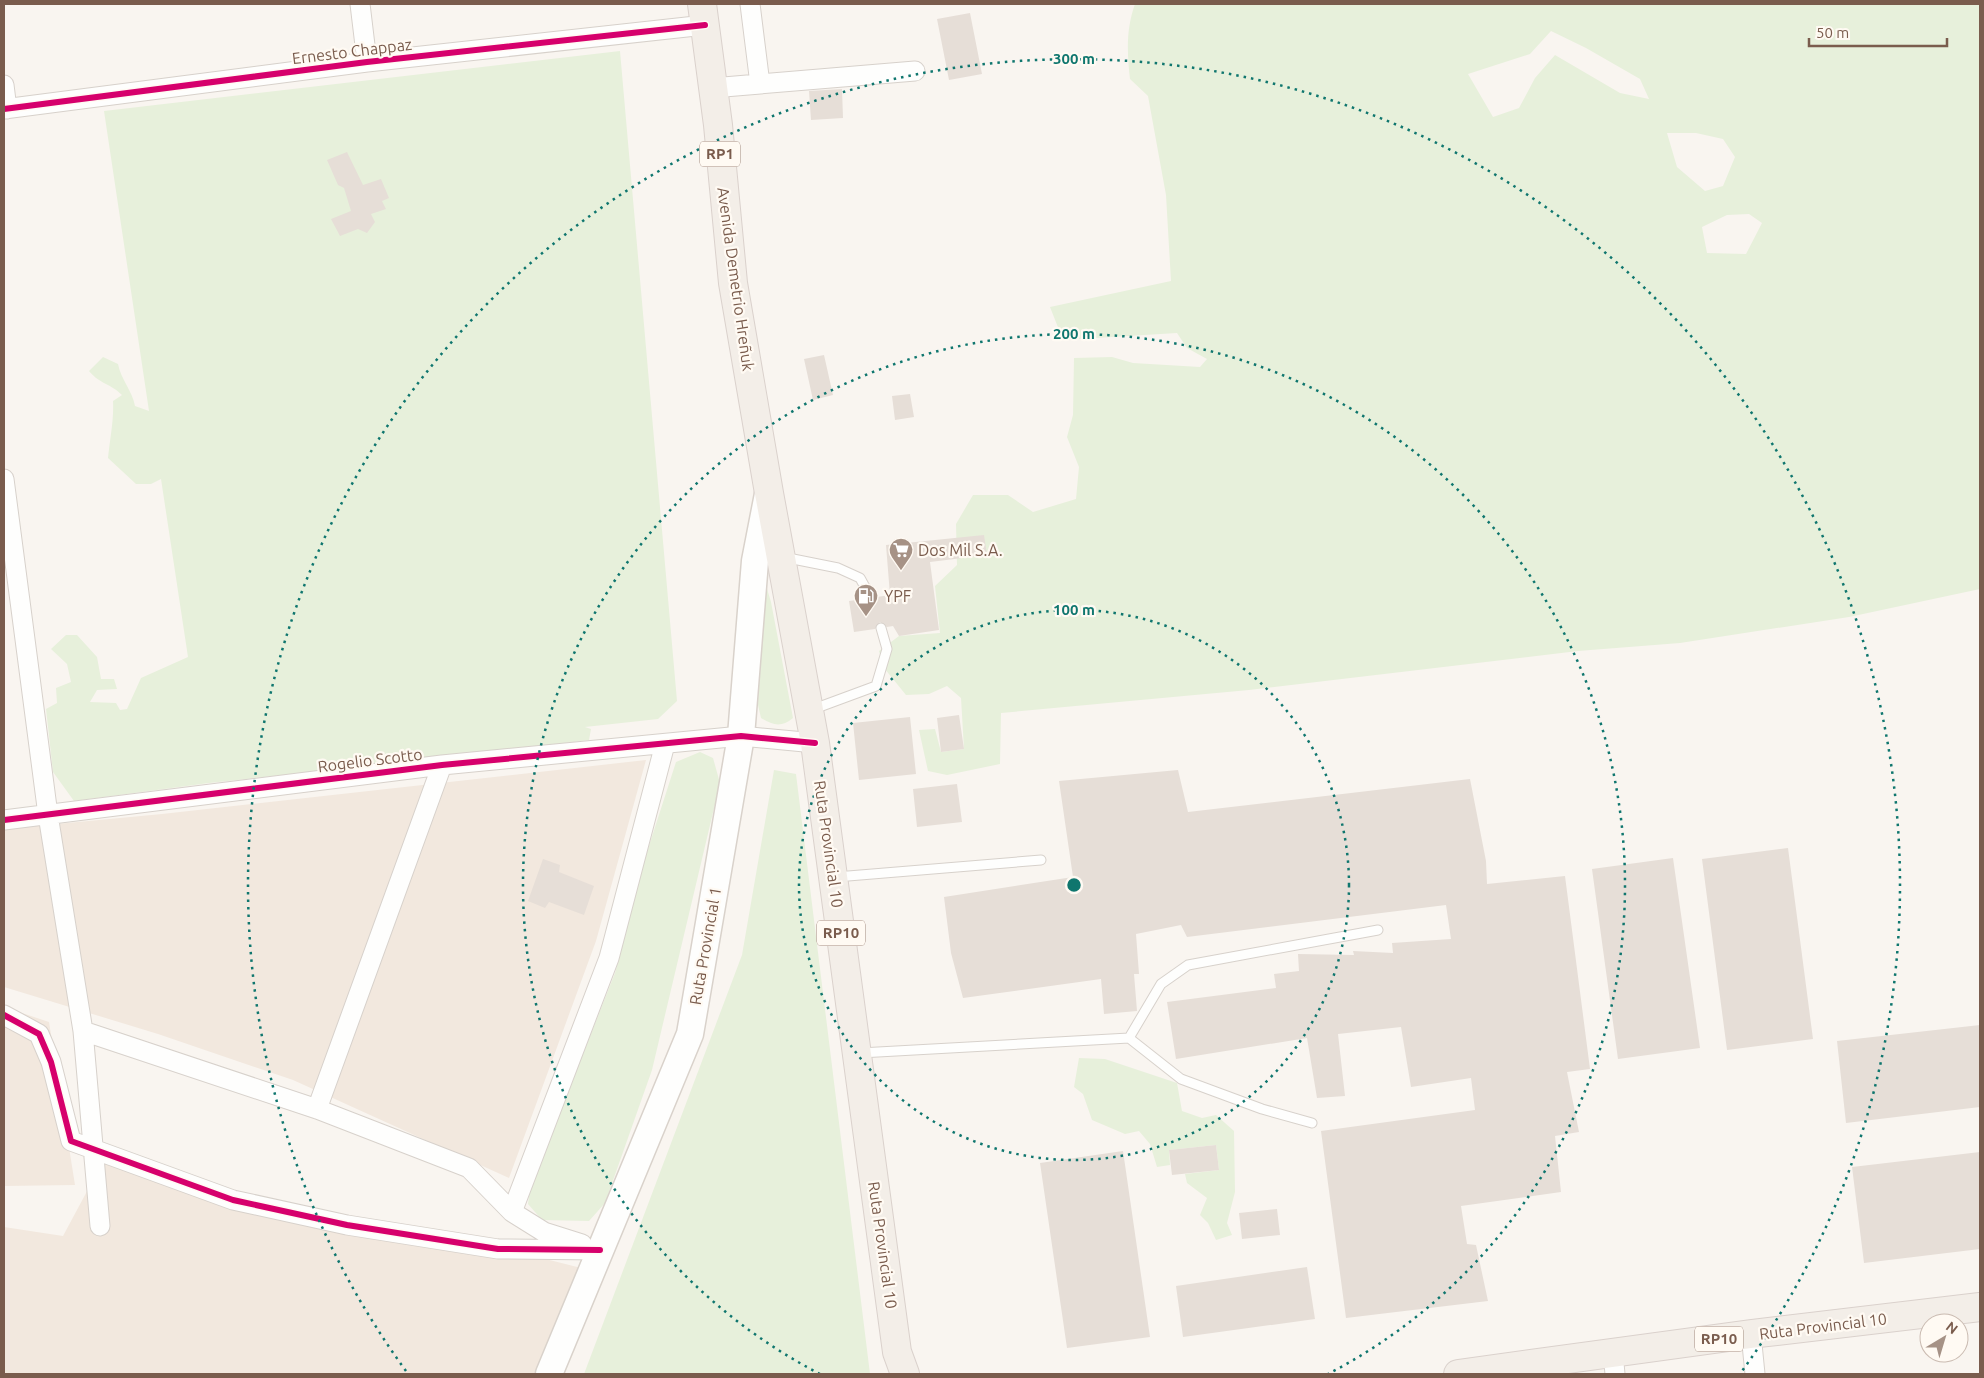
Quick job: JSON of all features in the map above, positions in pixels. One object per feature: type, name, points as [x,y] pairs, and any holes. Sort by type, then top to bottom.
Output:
[{"type":"main road","name":"Avenida Demetrio Hreñuk","points":[[703,15],[718,125],[733,283],[768,493]]},
{"type":"main road","name":"Ruta Provincial 10","points":[[768,493],[815,743],[897,1352],[903,1373]]},
{"type":"main road","name":"Ruta Provincial 1","points":[[548,1374],[690,1034],[741,736],[754,561],[768,493]]},
{"type":"main road","name":"Ruta Provincial 10","points":[[1458,1374],[1614,1364],[1751,1334],[1980,1307]]},
{"type":"street","points":[[360,4],[366,62]]},
{"type":"street","points":[[750,4],[760,84]]},
{"type":"street","name":"Ernesto Chappaz","points":[[5,109],[366,62],[703,15]]},
{"type":"street","points":[[712,88],[915,71]]},
{"type":"street","points":[[4,85],[5,109]]},
{"type":"street","points":[[4,479],[48,815],[83,1031],[100,1226]]},
{"type":"street","name":"Rogelio Scotto","points":[[4,820],[442,765],[741,736],[815,743]]},
{"type":"street","points":[[512,1212],[609,958],[665,744]]},
{"type":"street","points":[[317,1109],[442,765]]},
{"type":"street","points":[[4,1015],[39,1034],[50,1062],[71,1141],[93,1150],[233,1200],[347,1225],[498,1249],[600,1250]]},
{"type":"street","points":[[83,1031],[317,1109],[469,1168],[512,1212],[544,1232],[600,1250]]},
{"type":"street","points":[[1751,1334],[1755,1374]]},
{"type":"lane","points":[[781,556],[838,568],[860,578],[871,598]]},
{"type":"lane","points":[[809,711],[876,686],[887,649],[881,628]]},
{"type":"lane","points":[[833,878],[1041,860]]},
{"type":"lane","points":[[1129,1038],[1161,984],[1188,965],[1378,930]]},
{"type":"lane","points":[[857,1053],[1129,1038],[1181,1079],[1262,1109],[1312,1123]]},
{"type":"shaded area","points":[[646,760],[596,941],[509,1178],[293,1080],[158,1034],[4,987],[4,829],[162,814]]},
{"type":"shaded area","points":[[4,1007],[49,1022],[75,1185],[4,1186]]},
{"type":"shaded area","points":[[107,1154],[376,1233],[474,1241],[597,1272],[550,1374],[4,1374],[4,1227],[63,1236]]},
{"type":"green space","points":[[1135,4],[1980,4],[1980,589],[1849,617],[1680,643],[1578,651],[1249,690],[1001,713],[1000,764],[947,775],[928,771],[919,730],[935,729],[941,752],[964,749],[961,698],[947,686],[929,694],[906,695],[884,668],[879,651],[899,636],[940,633],[935,586],[957,565],[956,524],[973,495],[1008,495],[1033,512],[1076,499],[1079,467],[1067,437],[1073,415],[1074,358],[1112,357],[1133,363],[1200,367],[1207,359],[1187,348],[1177,333],[1063,340],[1050,307],[1171,281],[1166,195],[1148,96],[1130,79],[1128,41]],"holes":[[[1551,31],[1586,48],[1640,79],[1649,99],[1620,93],[1555,55],[1535,78],[1519,108],[1493,117],[1468,74],[1530,54]],[[1667,133],[1696,133],[1723,139],[1735,157],[1723,186],[1705,191],[1677,167]],[[1749,214],[1762,223],[1746,254],[1707,253],[1702,227],[1727,215]]]},
{"type":"green space","points":[[620,51],[677,701],[658,719],[585,727],[591,729],[589,740],[330,773],[310,772],[209,783],[74,801],[53,772],[46,709],[57,703],[56,688],[71,682],[67,664],[51,649],[66,635],[77,635],[97,657],[101,679],[114,679],[117,689],[97,690],[90,702],[116,703],[120,710],[127,709],[141,678],[188,657],[161,479],[151,484],[136,484],[108,458],[113,401],[122,395],[89,371],[103,357],[118,364],[135,406],[149,411],[104,111]]},
{"type":"green space","points":[[761,569],[771,602],[793,718],[781,724],[773,724],[761,718],[758,705]]},
{"type":"green space","points":[[700,752],[713,758],[720,783],[652,1070],[605,1203],[589,1221],[542,1220],[528,1204],[530,1188],[615,973],[647,852],[676,762]]},
{"type":"green space","points":[[774,770],[796,774],[870,1374],[584,1374],[742,955]]},
{"type":"green space","points":[[1079,1058],[1105,1059],[1177,1083],[1182,1111],[1202,1118],[1216,1115],[1234,1131],[1235,1192],[1227,1223],[1232,1235],[1216,1240],[1208,1223],[1200,1215],[1207,1198],[1187,1183],[1185,1174],[1219,1170],[1216,1145],[1169,1150],[1170,1165],[1157,1167],[1150,1144],[1139,1131],[1125,1134],[1092,1120],[1083,1094],[1074,1087]]},
{"type":"building","points":[[970,13],[982,74],[949,80],[937,19]]},
{"type":"building","points":[[842,89],[843,118],[811,120],[809,91]]},
{"type":"building","points":[[347,152],[363,185],[381,179],[389,198],[382,201],[386,209],[371,214],[375,222],[367,233],[358,229],[340,236],[331,219],[351,211],[344,188],[338,185],[327,160]]},
{"type":"building","points":[[824,355],[833,395],[813,400],[804,359]]},
{"type":"building","points":[[910,394],[914,417],[895,420],[892,396]]},
{"type":"building","points":[[984,535],[987,555],[930,562],[939,630],[899,636],[893,626],[887,627],[880,622],[875,629],[854,632],[849,601],[864,599],[871,604],[876,602],[877,597],[890,595],[886,545]]},
{"type":"building","points":[[959,715],[964,749],[941,752],[937,718]]},
{"type":"building","points":[[910,717],[916,774],[859,780],[853,723]]},
{"type":"building","points":[[1178,770],[1188,812],[1470,779],[1486,861],[1487,884],[1565,876],[1590,1069],[1567,1072],[1579,1132],[1555,1136],[1561,1192],[1461,1206],[1467,1244],[1476,1245],[1488,1301],[1346,1318],[1321,1131],[1475,1110],[1471,1078],[1411,1087],[1401,1027],[1338,1034],[1345,1096],[1317,1098],[1307,1038],[1176,1059],[1167,1002],[1276,988],[1274,974],[1299,971],[1298,954],[1354,955],[1353,951],[1393,953],[1392,943],[1451,939],[1446,905],[1187,937],[1181,925],[1136,934],[1139,974],[1134,974],[1137,1011],[1104,1014],[1101,979],[963,998],[951,953],[944,897],[1073,877],[1059,781]]},
{"type":"building","points":[[957,784],[962,822],[917,827],[913,789]]},
{"type":"building","points":[[1788,848],[1813,1039],[1727,1050],[1702,859]]},
{"type":"building","points":[[1673,858],[1700,1048],[1618,1059],[1592,869]]},
{"type":"building","points":[[543,859],[560,865],[559,872],[594,886],[584,915],[549,902],[545,908],[528,901]]},
{"type":"building","points":[[1980,1025],[1980,1107],[1846,1123],[1837,1041]]},
{"type":"building","points":[[1216,1145],[1219,1170],[1172,1175],[1169,1150]]},
{"type":"building","points":[[1123,1151],[1150,1337],[1067,1348],[1040,1163]]},
{"type":"building","points":[[1980,1152],[1980,1249],[1864,1263],[1852,1167]]},
{"type":"building","points":[[1277,1209],[1280,1235],[1242,1239],[1239,1213]]},
{"type":"building","points":[[1307,1267],[1315,1319],[1183,1337],[1176,1286]]},
{"type":"cycle path","points":[[4,109],[367,62],[705,25]]},
{"type":"cycle path","points":[[4,820],[442,765],[741,736],[815,743]]},
{"type":"cycle path","points":[[4,1015],[39,1034],[51,1062],[71,1141],[233,1200],[347,1225],[498,1249],[600,1250]]},
{"type":"place","name":"Dos Mil S.A.","points":[[901,571]]},
{"type":"place","name":"YPF","points":[[866,617]]}]
